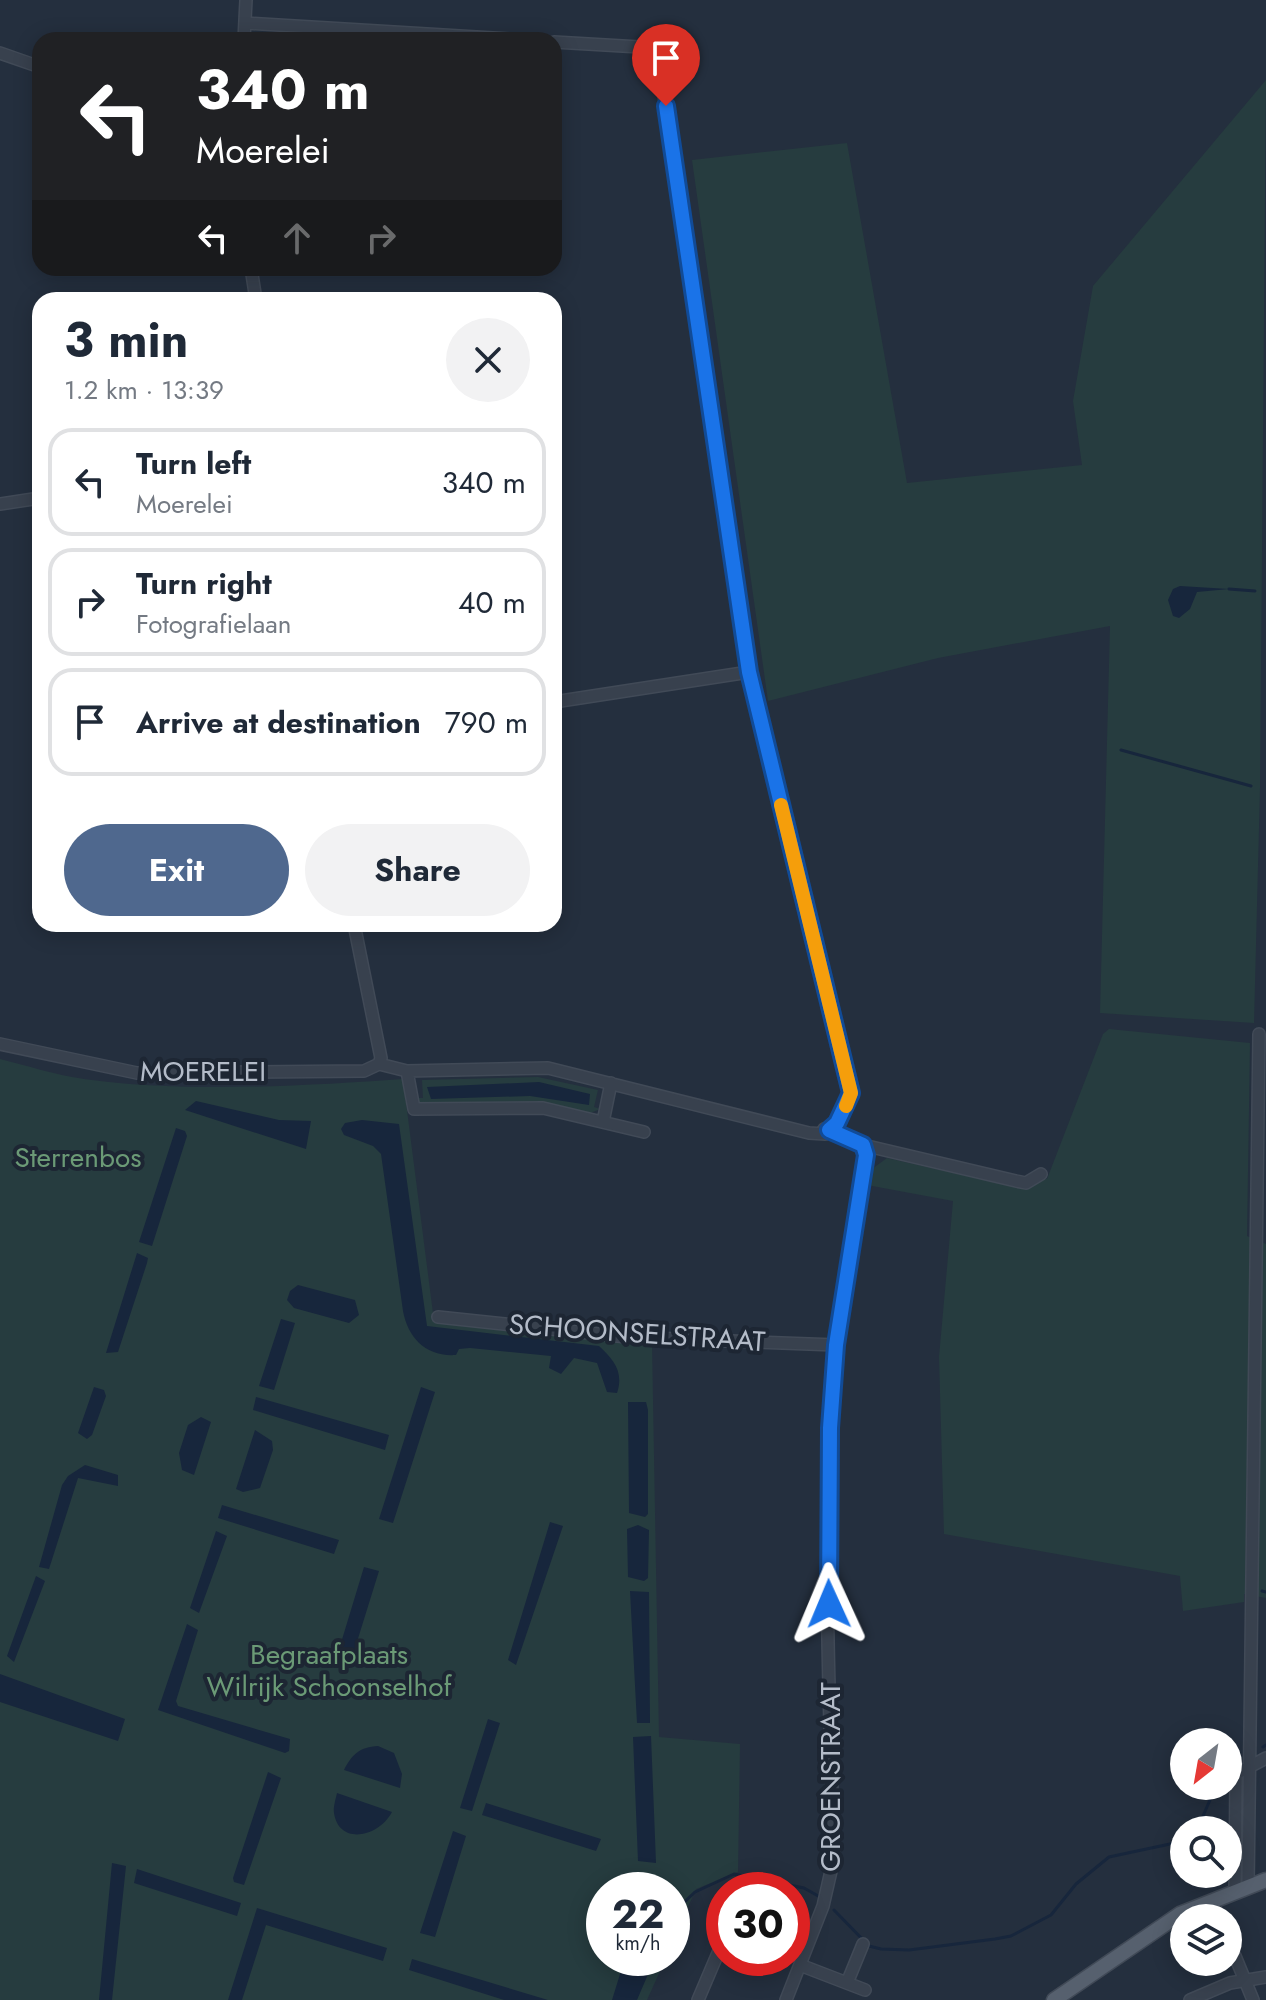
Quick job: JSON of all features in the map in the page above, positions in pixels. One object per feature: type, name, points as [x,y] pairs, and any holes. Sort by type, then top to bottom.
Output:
[{"type":"main road","points":[[1054,2000],[1180,1914],[1266,1880]]},
{"type":"street","points":[[244,32],[246,0]]},
{"type":"street","points":[[245,23],[394,32]]},
{"type":"street","points":[[562,42],[657,48],[749,672],[851,1093],[837,1123],[829,1130]]},
{"type":"street","points":[[0,53],[32,64]]},
{"type":"street","points":[[0,504],[32,499]]},
{"type":"street","points":[[562,701],[749,672]]},
{"type":"street","points":[[356,932],[381,1058],[379,1064]]},
{"type":"street","points":[[1242,1888],[1248,1768],[1259,1034]]},
{"type":"street","name":"MOERELEI","points":[[0,1044],[137,1073],[364,1071],[379,1064],[407,1071],[548,1068],[817,1134],[829,1130],[863,1145],[1026,1183],[1041,1174]]},
{"type":"street","points":[[407,1071],[414,1109],[543,1108],[644,1132]]},
{"type":"street","points":[[603,1122],[611,1083]]},
{"type":"street","name":"GROENSTRAAT","points":[[810,1939],[832,1880],[834,1858],[827,1534],[836,1345],[865,1164],[863,1145]]},
{"type":"street","name":"SCHOONSELSTRAAT","points":[[438,1317],[627,1337],[836,1345]]},
{"type":"street","points":[[1248,1768],[1266,1758]]},
{"type":"street","points":[[1212,1900],[1214,1904]]},
{"type":"street","points":[[847,1983],[863,1944]]},
{"type":"street","points":[[810,1969],[865,1990]]},
{"type":"street","points":[[1242,1973],[1253,2000]]},
{"type":"street","points":[[698,2000],[708,1976]]},
{"type":"street","name":"GROENSTRAAT","points":[[786,2000],[796,1976]]},
{"type":"street","points":[[1190,2000],[1230,1983],[1266,1977]]},
{"type":"green space","points":[[1266,80],[1260,788],[1254,1023],[1100,1013],[1110,626],[938,658],[768,701],[692,160],[847,143],[907,483],[1082,465],[1073,401],[1093,286]]},
{"type":"green space","points":[[1109,1029],[1250,1043],[1247,1236],[1266,1244],[1266,1598],[1244,1594],[1244,1602],[1183,1611],[1180,1576],[944,1534],[939,1357],[953,1201],[867,1185],[872,1169],[887,1158],[1025,1189],[1031,1174],[1047,1179],[1103,1034]]},
{"type":"green space","name":"Begraafplaats Wilrijk Schoonselhof","points":[[0,1059],[74,1077],[162,1086],[284,1086],[403,1079],[434,1321],[652,1343],[659,1737],[740,1744],[738,1872],[706,1872],[706,1885],[696,1889],[690,1902],[690,1872],[586,1872],[586,1976],[658,1976],[647,2000],[0,2000]]},
{"type":"green space","points":[[538,1077],[598,1090],[594,1107],[600,1109],[588,1114],[420,1104],[416,1098],[423,1098],[422,1080]]},
{"type":"water","points":[[1180,586],[1229,589],[1197,592],[1190,609],[1179,618],[1173,616],[1168,600],[1173,589]]},
{"type":"water","points":[[539,1082],[590,1094],[589,1105],[530,1096],[431,1099],[427,1087]]},
{"type":"water","points":[[196,1101],[279,1120],[311,1121],[306,1149],[185,1110]]},
{"type":"water","points":[[362,1120],[399,1124],[427,1326],[599,1346],[616,1367],[619,1379],[617,1393],[607,1392],[597,1363],[574,1358],[561,1374],[549,1368],[551,1356],[470,1348],[459,1349],[456,1355],[445,1355],[420,1344],[405,1321],[381,1154],[373,1146],[344,1135],[341,1129],[345,1123]]},
{"type":"water","points":[[176,1128],[185,1131],[187,1136],[152,1246],[139,1242]]},
{"type":"water","points":[[137,1253],[148,1258],[147,1263],[118,1352],[106,1353]]},
{"type":"water","points":[[298,1285],[355,1300],[359,1315],[349,1323],[294,1308],[287,1300],[290,1291]]},
{"type":"water","points":[[281,1319],[295,1323],[274,1390],[259,1386]]},
{"type":"water","points":[[94,1387],[104,1390],[106,1396],[92,1435],[87,1439],[78,1433]]},
{"type":"water","points":[[421,1387],[435,1392],[393,1523],[379,1519]]},
{"type":"water","points":[[256,1397],[389,1435],[385,1450],[253,1410]]},
{"type":"water","points":[[628,1402],[646,1402],[648,1410],[648,1514],[645,1517],[629,1513]]},
{"type":"water","points":[[201,1417],[211,1422],[194,1475],[182,1470],[179,1453],[188,1425]]},
{"type":"water","points":[[255,1430],[272,1441],[273,1450],[260,1488],[243,1492],[236,1489]]},
{"type":"water","points":[[85,1465],[118,1475],[118,1486],[78,1478],[49,1569],[39,1567],[62,1485],[68,1476]]},
{"type":"water","points":[[222,1505],[339,1540],[334,1554],[218,1518]]},
{"type":"water","points":[[550,1522],[563,1526],[516,1665],[508,1660]]},
{"type":"water","points":[[638,1525],[649,1530],[648,1578],[644,1581],[628,1577],[627,1529]]},
{"type":"water","points":[[216,1531],[227,1536],[199,1613],[190,1608]]},
{"type":"water","points":[[364,1567],[379,1571],[351,1661],[337,1656]]},
{"type":"water","points":[[36,1576],[45,1581],[14,1662],[7,1656]]},
{"type":"water","points":[[630,1591],[649,1592],[650,1723],[637,1723]]},
{"type":"water","points":[[187,1624],[198,1630],[176,1701],[178,1706],[290,1739],[289,1751],[285,1753],[158,1710]]},
{"type":"water","points":[[0,1674],[125,1719],[118,1741],[0,1702]]},
{"type":"water","points":[[488,1719],[500,1723],[472,1811],[460,1808]]},
{"type":"water","points":[[651,1736],[656,1863],[638,1861],[633,1737]]},
{"type":"water","points":[[378,1746],[394,1753],[402,1774],[400,1788],[344,1770],[357,1752]]},
{"type":"water","points":[[268,1772],[281,1778],[244,1885],[234,1882],[233,1878]]},
{"type":"water","points":[[337,1793],[392,1812],[386,1821],[369,1832],[351,1834],[337,1823],[334,1811]]},
{"type":"water","points":[[486,1803],[601,1839],[596,1851],[482,1815]]},
{"type":"water","points":[[453,1831],[466,1836],[435,1937],[420,1933]]},
{"type":"water","points":[[112,1863],[126,1866],[112,2000],[99,2000]]},
{"type":"water","points":[[137,1869],[241,1903],[237,1916],[134,1883]]},
{"type":"water","points":[[257,1908],[387,1948],[383,1961],[266,1925],[242,2000],[228,2000]]},
{"type":"water","points":[[412,1959],[548,2000],[504,2000],[409,1970]]},
{"type":"water","points":[[619,1976],[647,1976],[637,2000],[612,2000]]},
{"type":"waterway","points":[[1229,589],[1255,591]]},
{"type":"waterway","points":[[1121,750],[1251,786]]},
{"type":"waterway","points":[[1262,1591],[1266,1592]]},
{"type":"waterway","points":[[1203,1816],[1210,1800]]},
{"type":"waterway","points":[[834,1910],[869,1946],[881,1949],[909,1950],[1011,1936],[1051,1915],[1076,1884],[1109,1857],[1170,1844]]},
{"type":"waterway","points":[[690,1897],[734,1874],[804,1888],[820,1897]]},
{"type":"slow traffic","points":[[781,805],[851,1093],[846,1106]]},
{"type":"route","points":[[666,106],[749,672],[851,1093],[837,1123],[829,1130],[838,1137],[863,1145],[866,1155],[836,1345],[827,1534],[829,1604]]},
{"type":"park label","name":"Sterrenbos","points":[[78,1157]]}]
